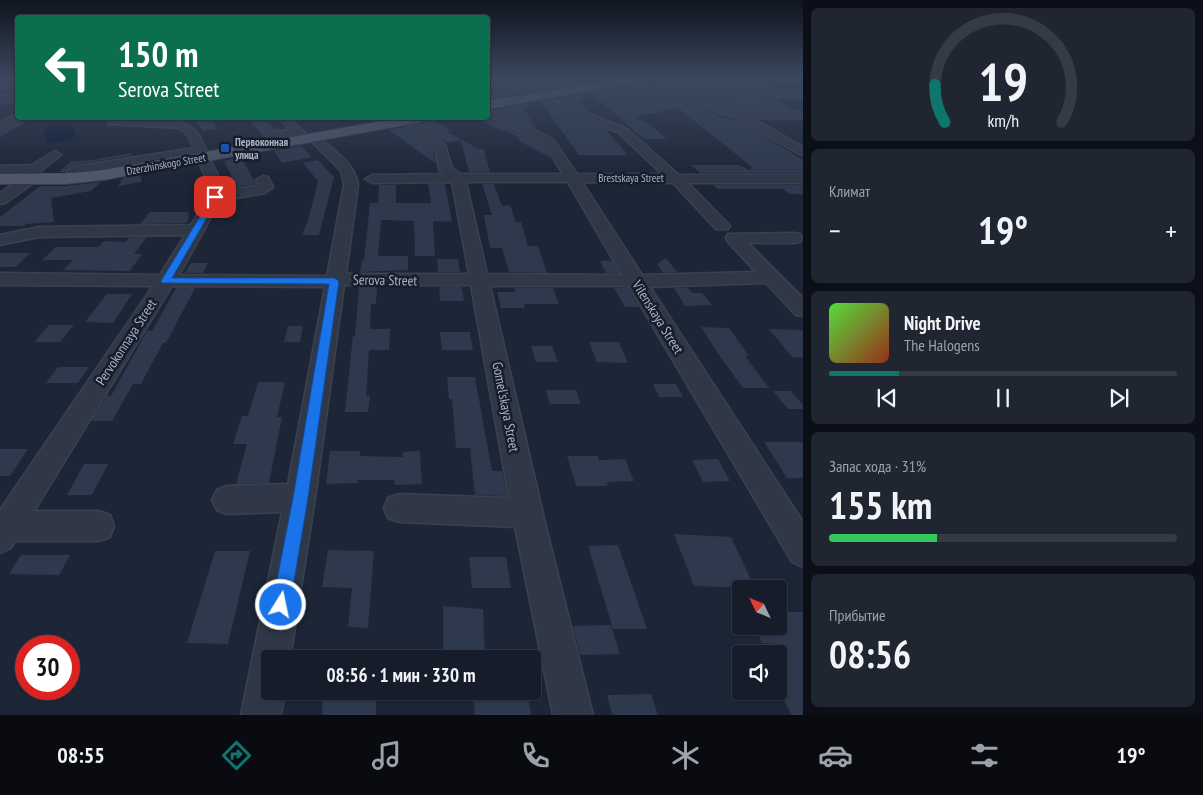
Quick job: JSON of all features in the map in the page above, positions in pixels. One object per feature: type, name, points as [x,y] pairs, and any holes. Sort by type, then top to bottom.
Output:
[{"type":"main road","name":"Dzerzhinskogo Street","points":[[0,179],[32,174],[91,177],[203,154],[407,120]]},
{"type":"street","points":[[573,110],[623,131],[675,178],[803,310]]},
{"type":"street","points":[[723,110],[740,116],[803,152]]},
{"type":"street","name":"Vilenskaya Street","points":[[490,113],[547,139],[803,551]]},
{"type":"street","points":[[740,116],[803,115]]},
{"type":"street","points":[[0,126],[15,118]]},
{"type":"street","points":[[273,650],[300,498],[351,180],[342,164],[286,120]]},
{"type":"street","name":"Gomel'skaya Street","points":[[414,120],[441,148],[446,170],[458,178],[481,281],[527,513],[573,715]]},
{"type":"street","points":[[110,122],[181,125],[187,128],[203,154],[216,189],[215,197],[260,190],[266,187],[263,180]]},
{"type":"street","points":[[272,136],[305,136]]},
{"type":"street","points":[[73,171],[203,154]]},
{"type":"street","points":[[0,200],[55,155]]},
{"type":"street","name":"Dzerzhinskogo Street","points":[[0,170],[32,174]]},
{"type":"street","name":"Brestskaya Street","points":[[372,179],[803,178]]},
{"type":"street","name":"Pervokonnaya Street","points":[[2,530],[166,281],[215,197]]},
{"type":"street","points":[[0,240],[39,232],[196,230]]},
{"type":"street","points":[[728,232],[799,237]]},
{"type":"street","name":"Serova Street","points":[[0,279],[322,282],[347,279],[481,281],[771,277]]},
{"type":"street","points":[[227,500],[300,498]]},
{"type":"street","points":[[399,508],[527,513]]},
{"type":"street","points":[[2,530],[99,526]]},
{"type":"street","points":[[261,715],[264,700]]},
{"type":"water","points":[[68,125],[75,128],[75,137],[57,143],[47,143],[43,132],[48,127]]},
{"type":"building","points":[[496,110],[525,110],[536,129]]},
{"type":"building","points":[[547,110],[559,110],[606,130],[628,155],[579,155]]},
{"type":"building","points":[[611,110],[667,110],[635,117],[649,124],[667,139],[644,139]]},
{"type":"building","points":[[681,110],[704,110],[744,124],[803,160],[803,173],[700,173],[691,165],[738,165],[750,170],[752,167]]},
{"type":"building","points":[[490,119],[543,144],[551,158],[521,142],[516,136],[506,130],[501,131],[480,120]]},
{"type":"building","points":[[20,120],[30,120],[0,137],[0,131]]},
{"type":"building","points":[[195,120],[211,120],[218,129],[203,131]]},
{"type":"building","points":[[250,120],[265,120],[275,129],[285,129],[267,133],[264,136],[266,140]]},
{"type":"building","points":[[433,120],[452,131],[447,132],[479,149],[484,149],[490,172],[469,172],[461,140],[446,143],[421,124]]},
{"type":"building","points":[[406,127],[433,150],[435,163],[389,130]]},
{"type":"building","points":[[301,146],[312,157],[282,163],[274,151]]},
{"type":"building","points":[[133,153],[129,156],[73,165],[65,169],[64,172],[59,172],[71,161],[91,160]]},
{"type":"building","points":[[241,157],[256,184],[237,187],[224,161]]},
{"type":"building","points":[[318,160],[334,177],[319,235],[302,235],[308,221],[318,181],[303,163]]},
{"type":"building","points":[[140,175],[142,182],[118,186],[123,178]]},
{"type":"building","points":[[101,182],[91,191],[51,198],[54,222],[25,224],[25,226],[0,226],[0,217],[40,186],[65,186]]},
{"type":"building","points":[[428,184],[445,184],[452,222],[433,221],[435,256],[415,256],[414,221],[381,220],[378,256],[408,256],[408,270],[360,272],[362,261],[364,261],[370,203],[378,203],[379,185],[396,185],[396,203],[431,203]]},
{"type":"building","points":[[482,184],[494,184],[502,206],[510,205],[516,222],[521,222],[528,246],[538,246],[547,273],[509,272],[502,248],[490,248],[484,215],[492,215]]},
{"type":"building","points":[[713,185],[803,185],[803,194],[790,194],[783,189],[718,189]]},
{"type":"building","points":[[150,212],[188,212],[189,219],[186,223],[140,224]]},
{"type":"building","points":[[147,237],[134,254],[142,254],[130,271],[63,270],[73,260],[42,260],[56,247],[98,247],[104,241],[126,242],[129,238]]},
{"type":"building","points":[[0,253],[30,253],[16,267],[0,267]]},
{"type":"building","points":[[666,258],[677,272],[663,273],[657,264]]},
{"type":"building","points":[[437,259],[458,259],[460,272],[438,272]]},
{"type":"building","points":[[600,261],[612,261],[619,273],[606,273]]},
{"type":"building","points":[[191,263],[208,263],[203,273],[185,273]]},
{"type":"building","points":[[359,287],[377,287],[376,304],[371,304],[370,329],[390,329],[389,350],[369,350],[366,396],[370,396],[368,412],[345,412],[353,336],[355,336]]},
{"type":"building","points":[[439,287],[462,287],[464,301],[440,301]]},
{"type":"building","points":[[176,288],[195,288],[166,343],[163,343],[141,384],[133,384],[112,421],[91,421],[107,396],[111,396],[147,331],[152,331]]},
{"type":"building","points":[[514,288],[553,288],[559,304],[524,304],[525,308],[501,308],[497,292],[515,292]]},
{"type":"building","points":[[614,288],[628,288],[639,307],[625,307]]},
{"type":"building","points":[[674,288],[688,288],[692,293],[702,293],[712,305],[685,306]]},
{"type":"building","points":[[107,294],[132,294],[113,323],[85,322]]},
{"type":"building","points":[[49,325],[74,325],[60,342],[34,342]]},
{"type":"building","points":[[288,326],[303,326],[300,342],[284,342]]},
{"type":"building","points":[[701,327],[729,328],[749,356],[745,356],[769,388],[743,388]]},
{"type":"building","points":[[769,329],[803,330],[803,358],[792,357]]},
{"type":"building","points":[[440,332],[470,332],[473,350],[442,350]]},
{"type":"building","points":[[589,342],[619,342],[628,363],[597,362]]},
{"type":"building","points":[[531,346],[552,346],[558,362],[536,362]]},
{"type":"building","points":[[58,367],[89,367],[78,383],[46,383]]},
{"type":"building","points":[[447,377],[475,377],[492,471],[502,471],[507,496],[475,495],[470,448],[456,448],[452,399],[449,399]]},
{"type":"building","points":[[258,382],[285,382],[277,417],[282,417],[269,483],[236,484],[247,444],[233,444],[242,416],[248,416]]},
{"type":"building","points":[[653,384],[676,384],[683,397],[659,397]]},
{"type":"building","points":[[546,390],[576,390],[581,404],[550,404]]},
{"type":"building","points":[[773,391],[791,391],[803,405],[803,409],[788,409]]},
{"type":"building","points":[[764,442],[803,442],[803,478],[787,478]]},
{"type":"building","points":[[0,449],[28,449],[10,476],[0,476]]},
{"type":"building","points":[[330,451],[360,451],[360,456],[403,457],[403,452],[420,451],[422,484],[395,485],[394,480],[358,480],[358,483],[326,484]]},
{"type":"building","points":[[567,456],[598,456],[599,460],[625,459],[634,481],[607,482],[608,486],[576,486]]},
{"type":"building","points":[[718,459],[730,481],[703,482],[692,460]]},
{"type":"building","points":[[84,464],[108,464],[92,495],[67,495]]},
{"type":"building","points":[[674,534],[731,537],[751,580],[732,580],[732,587],[694,586]]},
{"type":"building","points":[[618,545],[647,629],[613,629],[588,546]]},
{"type":"building","points":[[328,550],[374,551],[368,628],[348,627],[352,588],[322,587]]},
{"type":"building","points":[[215,551],[250,551],[228,644],[187,643]]},
{"type":"building","points":[[21,555],[70,555],[59,575],[9,574]]},
{"type":"building","points":[[469,557],[506,557],[511,588],[472,588]]},
{"type":"building","points":[[443,606],[483,609],[485,650],[443,650]]},
{"type":"building","points":[[788,612],[803,612],[803,715],[791,715],[784,700],[787,700],[787,645],[762,643],[759,635],[788,635]]},
{"type":"building","points":[[611,625],[620,654],[580,655],[573,626]]},
{"type":"building","points":[[651,694],[658,715],[612,715],[607,695]]},
{"type":"building","points":[[323,700],[376,700],[376,715],[322,715]]},
{"type":"building","points":[[474,700],[529,700],[531,715],[475,715]]},
{"type":"tram line","points":[[0,175],[93,173],[395,120]]},
{"type":"place","name":"Первоконная улица","points":[[225,148]]},
{"type":"route","points":[[215,197],[166,281],[334,281],[281,605]]}]
